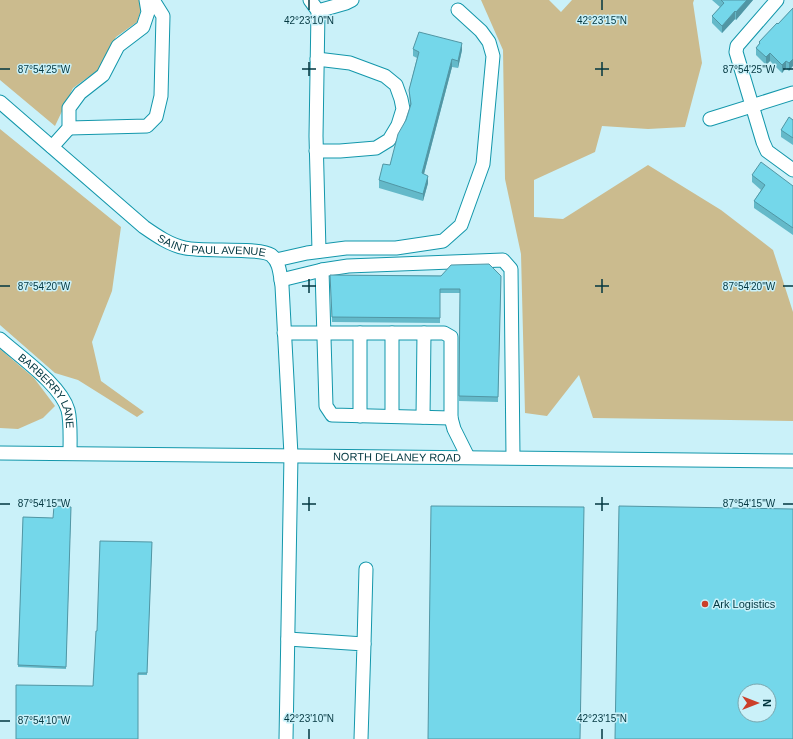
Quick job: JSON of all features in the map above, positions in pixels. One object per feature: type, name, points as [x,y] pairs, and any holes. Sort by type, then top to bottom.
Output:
[{"type":"street","points":[[52,147],[68,128],[69,108],[80,93],[103,75],[118,46],[143,27],[148,12],[146,0]]},
{"type":"street","points":[[68,128],[147,126],[156,117],[161,96],[163,16],[153,0]]},
{"type":"street","points":[[310,0],[318,12],[316,151],[319,251]]},
{"type":"street","points":[[318,12],[352,0]]},
{"type":"street","points":[[777,0],[737,46],[736,52],[767,151],[793,170]]},
{"type":"street","points":[[276,260],[307,252],[346,248],[396,248],[443,241],[461,225],[483,164],[493,56],[489,42],[481,31],[458,10]]},
{"type":"street","points":[[316,151],[376,148],[389,140],[398,125],[402,109],[401,99],[396,85],[385,76],[350,63],[317,59]]},
{"type":"street","points":[[710,119],[793,93]]},
{"type":"street","name":"SAINT PAUL AVENUE","points":[[0,102],[144,227],[159,238],[176,246],[186,248],[205,250],[258,251],[269,254],[276,260],[281,280],[291,455],[286,739]]},
{"type":"street","points":[[281,280],[322,270],[348,266],[504,260],[511,269],[513,457]]},
{"type":"street","points":[[322,270],[326,406],[332,415],[451,418]]},
{"type":"street","points":[[284,333],[444,334],[451,337],[451,418],[454,429],[468,457]]},
{"type":"street","points":[[360,333],[360,416]]},
{"type":"street","points":[[392,334],[392,416]]},
{"type":"street","points":[[423,417],[424,334]]},
{"type":"street","name":"BARBERRY LANE","points":[[0,339],[55,388],[63,398],[68,411],[70,453]]},
{"type":"street","name":"NORTH DELANEY ROAD","points":[[0,453],[793,461]]},
{"type":"street","points":[[361,739],[366,569]]},
{"type":"street","points":[[288,639],[364,644]]},
{"type":"shaded area","points":[[0,0],[140,0],[142,7],[137,22],[116,37],[98,70],[73,88],[55,126],[0,80]]},
{"type":"shaded area","points":[[481,0],[549,0],[561,12],[572,0],[694,0],[693,3],[702,63],[685,127],[648,129],[602,126],[595,152],[534,180],[534,217],[563,219],[648,165],[721,210],[773,250],[793,312],[793,421],[593,418],[579,375],[547,416],[525,413],[521,254],[505,179],[503,50]]},
{"type":"shaded area","points":[[0,129],[121,227],[112,291],[92,342],[101,381],[144,412],[137,417],[78,380],[55,373],[0,325]]},
{"type":"shaded area","points":[[0,349],[34,378],[55,406],[43,418],[18,429],[0,428]]},
{"type":"building","points":[[721,0],[747,0],[722,26],[712,16],[724,3]]},
{"type":"building","points":[[793,8],[793,59],[789,63],[786,61],[782,65],[770,53],[766,57],[756,48],[760,43],[759,42]]},
{"type":"building","points":[[419,32],[462,43],[458,61],[452,59],[422,173],[428,176],[423,194],[379,180],[383,164],[390,165],[398,134],[406,120],[411,104],[409,90],[419,52],[413,49]]},
{"type":"building","points":[[789,117],[793,120],[793,138],[781,130]]},
{"type":"building","points":[[761,162],[793,186],[793,228],[754,201],[765,185],[752,175]]},
{"type":"building","points":[[489,264],[501,276],[498,397],[459,396],[460,289],[440,289],[440,318],[332,317],[330,275],[441,276],[451,265]]},
{"type":"building","points":[[54,506],[71,507],[66,667],[18,665],[23,517],[53,518]]},
{"type":"building","points":[[431,506],[584,507],[580,739],[428,739]]},
{"type":"building","name":"Ark Logistics","points":[[619,506],[793,509],[793,739],[615,739]]},
{"type":"building","points":[[100,541],[152,542],[147,673],[138,673],[138,739],[16,739],[16,685],[93,686],[97,631]]},
{"type":"place","name":"Ark Logistics","points":[[705,604]]}]
